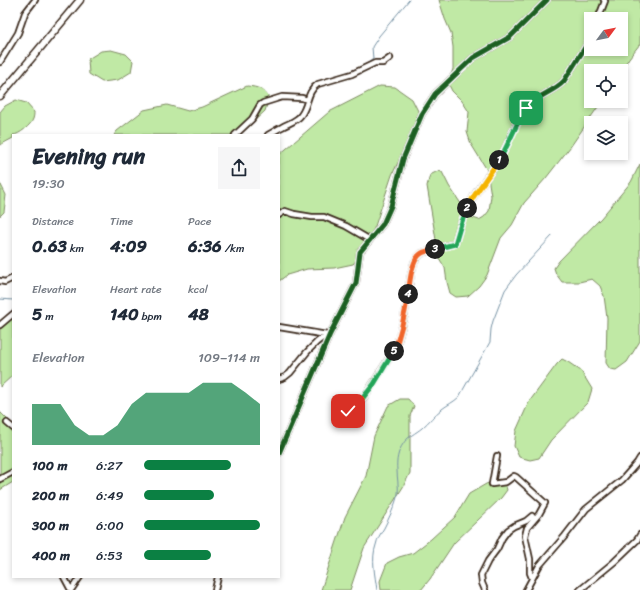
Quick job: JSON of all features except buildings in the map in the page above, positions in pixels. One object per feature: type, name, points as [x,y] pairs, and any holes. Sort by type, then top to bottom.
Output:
[{"type":"main road","points":[[0,96],[80,0]]},
{"type":"street","points":[[0,62],[18,33],[25,13],[35,0]]},
{"type":"street","points":[[280,451],[328,335],[356,283],[360,252],[383,224],[390,206],[403,159],[422,114],[435,94],[474,58],[510,37],[547,0]]},
{"type":"street","points":[[601,12],[604,6],[604,0]]},
{"type":"street","points":[[342,411],[348,411],[357,405],[365,396],[391,355],[398,341],[405,313],[411,274],[414,263],[418,257],[422,253],[455,244],[465,212],[503,153],[519,118],[532,101],[560,86],[584,49]]},
{"type":"street","points":[[270,134],[295,121],[302,114],[305,99],[318,84],[352,74],[375,63],[383,63],[390,58]]},
{"type":"street","points":[[236,134],[252,119],[260,105],[263,103],[282,97],[305,99]]},
{"type":"street","points":[[280,214],[285,211],[312,217],[324,217],[346,226],[370,240]]},
{"type":"street","points":[[0,281],[5,282],[12,278]]},
{"type":"street","points":[[0,325],[12,315]]},
{"type":"street","points":[[280,327],[328,335]]},
{"type":"street","points":[[280,379],[285,378],[317,342],[328,335]]},
{"type":"street","points":[[7,423],[12,427]]},
{"type":"street","points":[[497,456],[492,484],[506,482],[514,476],[545,503],[527,528],[526,536],[530,559],[530,573],[532,578]]},
{"type":"street","points":[[526,590],[539,566],[586,509],[622,480],[640,458]]},
{"type":"street","points":[[0,480],[12,473]]},
{"type":"street","points":[[485,590],[481,575],[502,538],[508,530],[526,521],[530,514],[541,509]]},
{"type":"street","points":[[580,590],[637,540],[640,535]]},
{"type":"street","points":[[65,578],[71,590],[79,578]]},
{"type":"street","points":[[216,590],[218,578]]},
{"type":"green space","points":[[439,0],[640,0],[640,44],[625,64],[584,64],[584,108],[597,108],[592,116],[584,116],[584,127],[571,146],[524,203],[512,225],[501,238],[487,275],[479,286],[468,296],[456,297],[450,293],[445,268],[439,258],[427,186],[430,175],[438,171],[442,172],[449,186],[470,217],[479,220],[484,217],[489,211],[491,196],[487,170],[471,144],[467,132],[469,112],[462,101],[452,91],[448,83],[453,69],[453,47],[451,33]]},
{"type":"green space","points":[[111,50],[126,54],[133,61],[131,72],[118,80],[102,82],[89,74],[88,59],[101,51]]},
{"type":"green space","points":[[247,86],[260,89],[265,92],[269,98],[265,111],[240,134],[115,134],[144,110],[167,105],[188,111],[202,107]]},
{"type":"green space","points":[[380,86],[395,87],[412,99],[418,111],[412,133],[392,175],[375,226],[361,255],[353,264],[334,268],[307,269],[287,275],[280,280],[280,154],[329,112]]},
{"type":"green space","points":[[16,100],[26,103],[34,112],[34,116],[30,124],[17,134],[12,134],[12,139],[0,145],[0,112],[5,106]]},
{"type":"green space","points":[[640,164],[640,341],[627,362],[616,370],[610,369],[606,363],[607,318],[604,296],[600,286],[592,279],[579,282],[562,282],[556,274],[554,268],[601,218],[631,182]]},
{"type":"green space","points":[[0,184],[6,195],[4,212],[0,216]]},
{"type":"green space","points":[[12,319],[12,376],[0,387],[0,326]]},
{"type":"green space","points":[[562,359],[581,371],[592,389],[588,402],[551,440],[539,458],[530,460],[519,457],[514,446],[516,431],[529,402]]},
{"type":"green space","points":[[400,399],[408,399],[414,406],[410,416],[410,473],[403,487],[364,548],[350,590],[321,590],[345,517],[366,476],[374,436],[388,406]]},
{"type":"green space","points":[[0,412],[12,424],[12,483],[0,490]]},
{"type":"green space","points":[[499,479],[505,483],[507,490],[501,498],[454,543],[421,590],[381,590],[380,581],[387,563],[399,557],[413,553],[455,517],[469,494],[486,484]]},
{"type":"waterway","points":[[305,98],[310,87],[315,82],[349,72],[373,59],[372,47],[379,36],[409,0]]},
{"type":"waterway","points":[[266,134],[299,113],[304,101]]},
{"type":"waterway","points":[[377,590],[374,567],[375,550],[379,536],[392,512],[398,494],[397,463],[401,447],[407,439],[422,428],[439,411],[459,397],[490,342],[493,321],[505,290],[516,275],[552,236]]},
{"type":"waterway","points":[[0,299],[12,300]]},
{"type":"cycle path","points":[[280,451],[330,334],[356,283],[360,252],[383,224],[391,206],[403,159],[422,114],[435,94],[473,58],[510,37],[547,0]]},
{"type":"cycle path","points":[[342,411],[348,411],[357,405],[365,396],[391,355],[398,341],[404,319],[411,274],[414,263],[418,257],[422,253],[455,243],[460,225],[468,207],[503,153],[519,117],[531,103],[564,81],[584,49]]},
{"type":"route","points":[[348,411],[357,405],[374,384],[398,341],[404,319],[414,263],[422,253],[455,244],[465,212],[503,153],[519,118],[526,108]]}]
